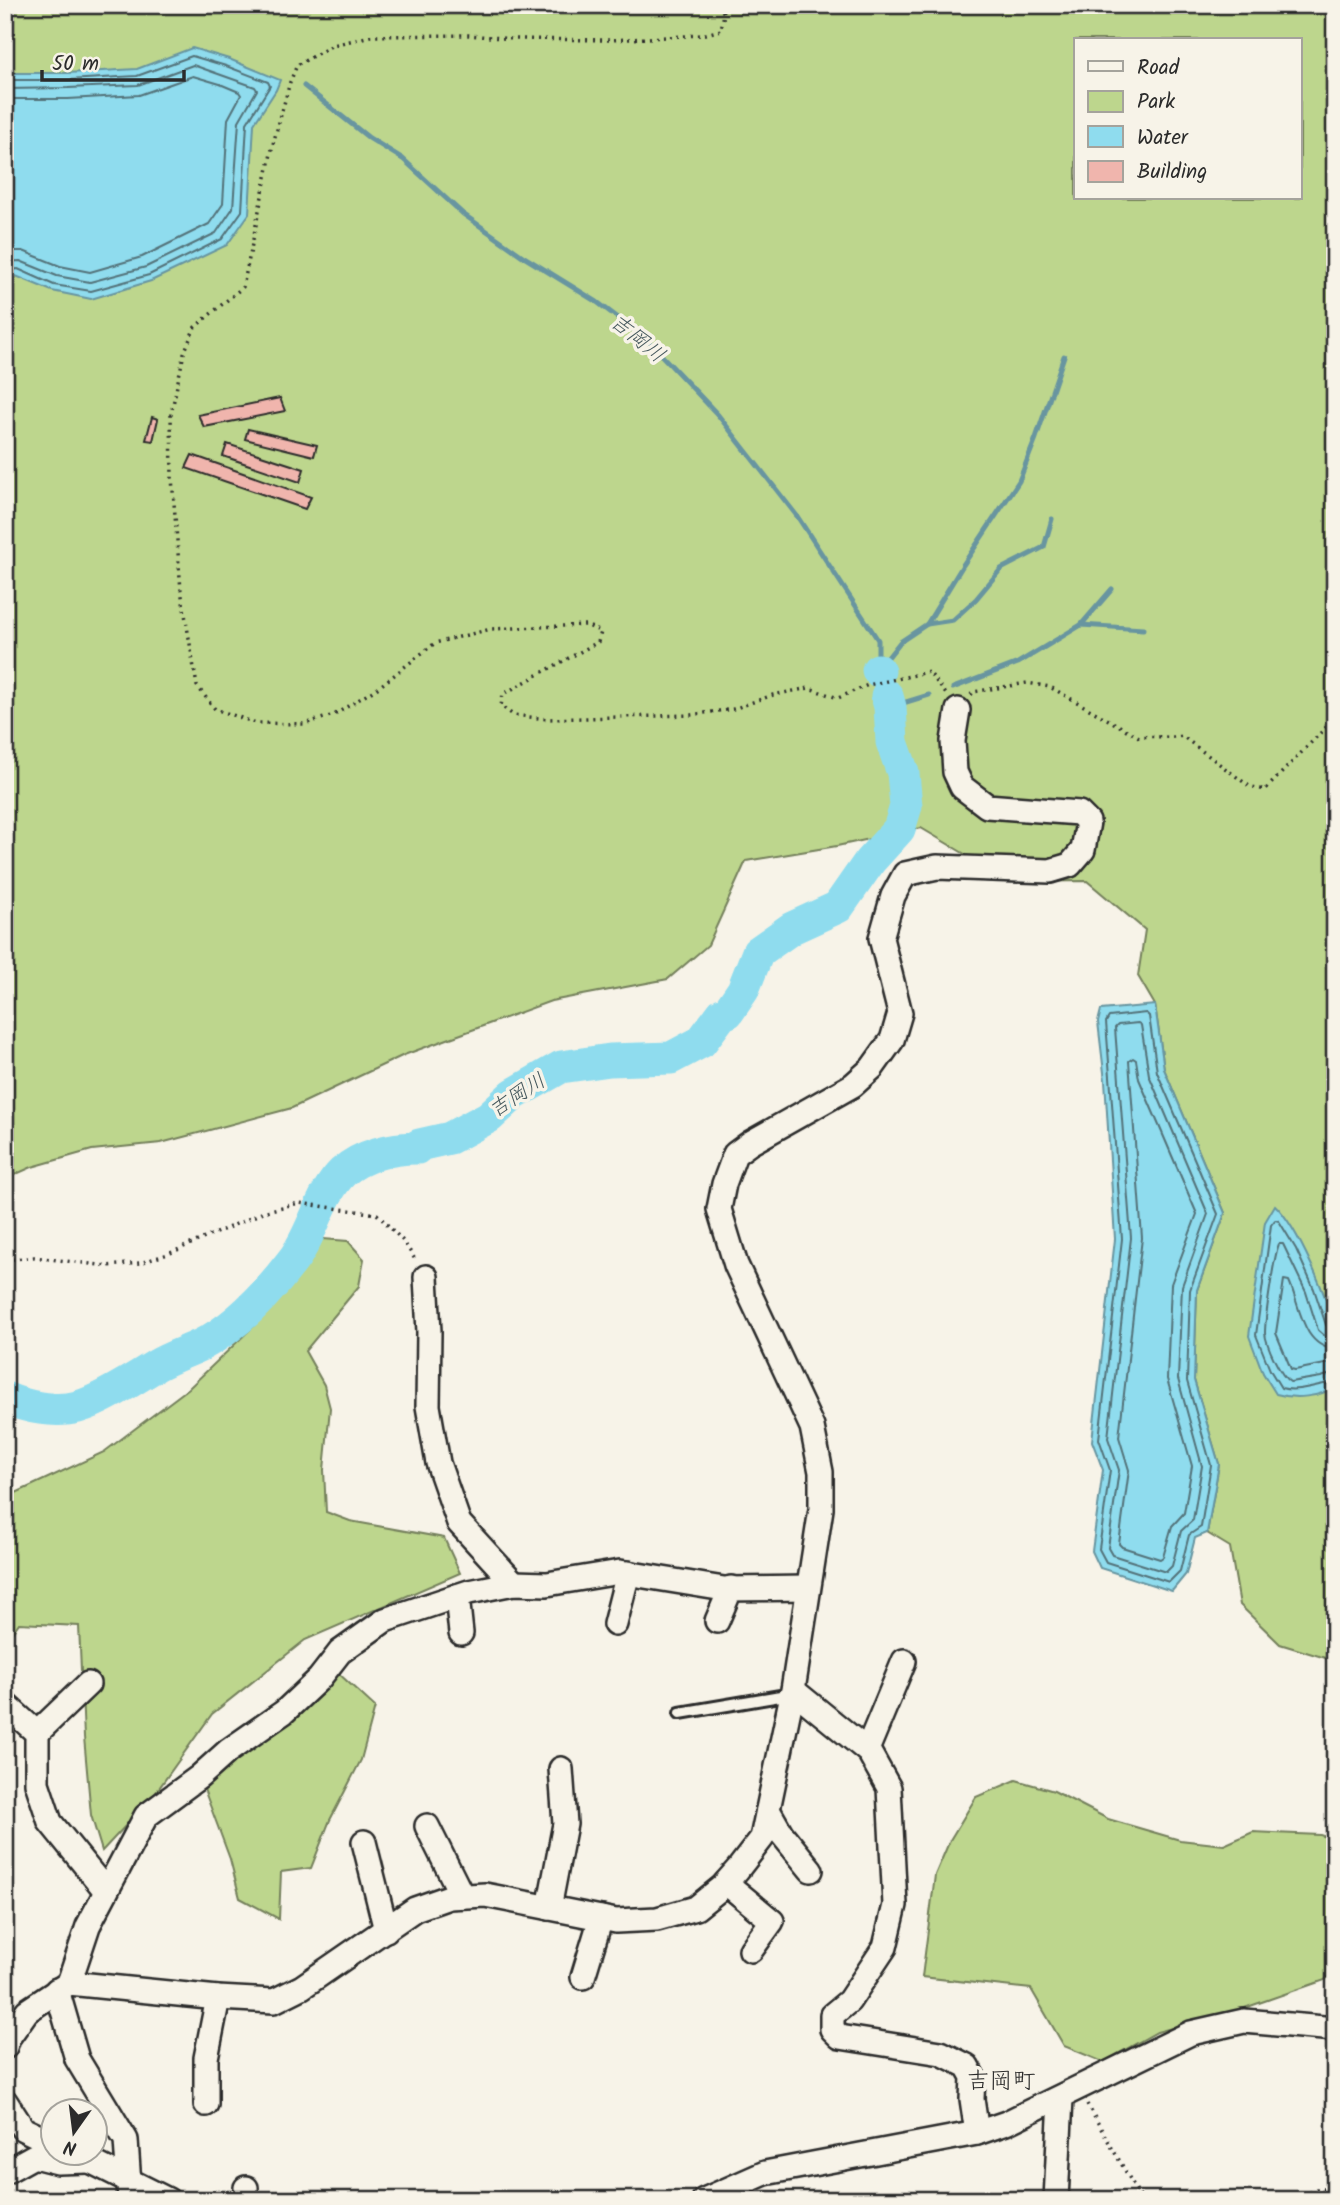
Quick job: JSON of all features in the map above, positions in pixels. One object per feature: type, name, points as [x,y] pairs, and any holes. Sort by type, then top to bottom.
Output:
[{"type":"street","points":[[5,2048],[8,2038],[27,2011],[63,1987],[274,2001],[302,1987],[415,1909],[449,1897],[485,1895],[616,1921],[657,1919],[696,1908],[726,1883],[762,1838],[793,1692],[821,1509],[821,1472],[812,1427],[736,1265],[719,1209],[724,1184],[735,1154],[853,1085],[872,1068],[892,1040],[900,1013],[881,938],[893,896],[905,874],[937,867],[1050,871],[1070,865],[1083,850],[1088,822],[1079,813],[987,806],[961,787],[955,772],[953,741],[958,710]]},
{"type":"street","points":[[426,1277],[429,1332],[428,1406],[438,1463],[459,1523],[514,1583]]},
{"type":"street","points":[[127,2193],[126,2140],[77,2059],[63,1987],[88,1926],[146,1816],[284,1712],[319,1679],[341,1652],[385,1620],[457,1596],[514,1583],[547,1584],[620,1572],[732,1588],[808,1588]]},
{"type":"street","points":[[615,1623],[628,1573]]},
{"type":"street","points":[[717,1621],[732,1588]]},
{"type":"street","points":[[457,1596],[461,1633]]},
{"type":"street","points":[[867,1750],[904,1661]]},
{"type":"street","points":[[88,1684],[37,1733],[37,1783],[50,1822],[106,1891]]},
{"type":"street","points":[[793,1692],[867,1750],[889,1788],[895,1905],[885,1947],[849,2001],[832,2015],[832,2029],[840,2037],[941,2053],[967,2066],[973,2077],[972,2099],[977,2133]]},
{"type":"street","points":[[5,1703],[37,1733]]},
{"type":"street","points":[[549,1908],[565,1824],[561,1769]]},
{"type":"street","points":[[768,1810],[781,1833],[811,1870]]},
{"type":"street","points":[[427,1826],[462,1896]]},
{"type":"street","points":[[364,1842],[386,1930]]},
{"type":"street","points":[[726,1883],[772,1921],[751,1950]]},
{"type":"street","points":[[583,1977],[601,1918]]},
{"type":"street","points":[[206,2104],[206,2058],[218,1998]]},
{"type":"street","points":[[704,2200],[745,2191],[765,2173],[977,2133],[1006,2123],[1191,2033],[1244,2021],[1335,2029]]},
{"type":"street","points":[[1056,2200],[1069,2092]]},
{"type":"street","points":[[5,2101],[23,2129],[38,2136]]},
{"type":"street","points":[[5,2172],[34,2156],[38,2157]]},
{"type":"street","points":[[92,2166],[127,2193],[168,2200]]},
{"type":"lane","points":[[680,1713],[793,1692]]},
{"type":"path","points":[[718,5],[724,13],[721,30],[702,35],[611,40],[513,39],[468,35],[371,36],[332,45],[297,65],[273,144],[243,287],[195,327],[184,353],[171,414],[172,478],[181,590],[197,686],[215,709],[256,723],[304,724],[334,715],[379,687],[435,643],[491,629],[586,625],[601,632],[598,642],[503,694],[501,706],[513,715],[547,719],[691,715],[733,709],[773,695],[809,688],[838,698],[868,685],[929,672],[958,710],[973,692],[1027,683],[1050,687],[1139,737],[1155,735],[1169,739],[1182,736],[1249,786],[1265,790],[1335,718]]},
{"type":"path","points":[[5,1259],[34,1257],[107,1266],[140,1263],[168,1254],[266,1211],[299,1203],[377,1214],[404,1242],[426,1277]]},
{"type":"path","points":[[1069,2092],[1142,2200]]},
{"type":"path","points":[[1298,2200],[1316,2189],[1335,2189]]},
{"type":"green space","points":[[5,5],[1335,5],[1335,1661],[1280,1644],[1240,1605],[1230,1547],[1207,1533],[1219,1464],[1194,1380],[1197,1290],[1225,1213],[1164,1069],[1155,1005],[1138,976],[1145,930],[1087,881],[1012,882],[921,828],[837,846],[746,861],[708,945],[668,979],[551,1001],[404,1055],[292,1108],[161,1143],[92,1150],[32,1167],[5,1179]]},
{"type":"green space","points":[[323,1239],[348,1241],[364,1259],[359,1286],[305,1351],[324,1385],[330,1408],[324,1470],[326,1512],[350,1521],[444,1538],[460,1573],[305,1640],[212,1714],[154,1795],[102,1851],[91,1815],[79,1626],[19,1623],[5,1643],[5,1498],[104,1452],[189,1388],[255,1325],[286,1271]]},
{"type":"green space","points":[[336,1671],[375,1707],[361,1760],[330,1820],[311,1868],[281,1872],[279,1919],[240,1898],[230,1859],[201,1781],[265,1740],[305,1706]]},
{"type":"green space","points":[[1016,1780],[1054,1791],[1108,1819],[1180,1840],[1224,1845],[1253,1832],[1320,1835],[1335,1840],[1335,1970],[1325,1980],[1233,2012],[1157,2032],[1103,2062],[1064,2046],[1031,1989],[922,1977],[935,1875],[950,1840],[976,1797]]},
{"type":"water","points":[[192,48],[229,59],[280,80],[254,124],[249,214],[227,245],[151,281],[91,299],[52,291],[16,276],[5,278],[5,73],[137,69]]},
{"type":"water","points":[[1155,1005],[1164,1069],[1225,1213],[1197,1290],[1194,1380],[1219,1464],[1207,1533],[1195,1538],[1186,1574],[1172,1591],[1100,1568],[1092,1551],[1103,1470],[1092,1441],[1115,1239],[1105,1081],[1098,1022],[1101,1010]]},
{"type":"water","points":[[1275,1205],[1293,1229],[1311,1265],[1327,1302],[1335,1332],[1335,1386],[1315,1395],[1290,1397],[1276,1394],[1263,1373],[1249,1336],[1265,1222]]},
{"type":"building","points":[[280,398],[285,411],[204,427],[198,415]]},
{"type":"building","points":[[152,417],[158,419],[153,441],[146,440]]},
{"type":"building","points":[[248,429],[317,445],[314,456],[245,439]]},
{"type":"building","points":[[227,444],[304,469],[300,482],[223,456]]},
{"type":"building","points":[[192,455],[311,497],[305,509],[186,468]]},
{"type":"waterway","name":"吉岡川","points":[[304,86],[369,138],[403,159],[463,214],[524,257],[597,302],[646,339],[718,415],[797,516],[878,640],[878,670]]},
{"type":"waterway","points":[[878,670],[900,642],[927,624],[1019,481],[1064,356]]},
{"type":"waterway","points":[[927,624],[953,620],[976,599],[1001,569],[1044,547],[1052,519]]},
{"type":"waterway","points":[[953,688],[1018,663],[1081,625],[1112,589]]},
{"type":"waterway","points":[[1081,625],[1143,629]]},
{"type":"waterway","points":[[890,707],[929,695]]},
{"type":"waterway","name":"吉岡川","points":[[5,1398],[41,1408],[78,1407],[108,1395],[162,1362],[215,1337],[252,1308],[283,1272],[300,1250],[328,1191],[343,1172],[359,1161],[387,1151],[417,1148],[419,1145],[450,1138],[489,1117],[514,1094],[561,1067],[610,1060],[671,1058],[701,1042],[722,1014],[728,1012],[743,990],[758,952],[792,928],[838,907],[870,861],[899,829],[906,806],[903,773],[892,742],[887,696]]},
{"type":"district","name":"吉岡町","points":[[1001,2080]]}]
